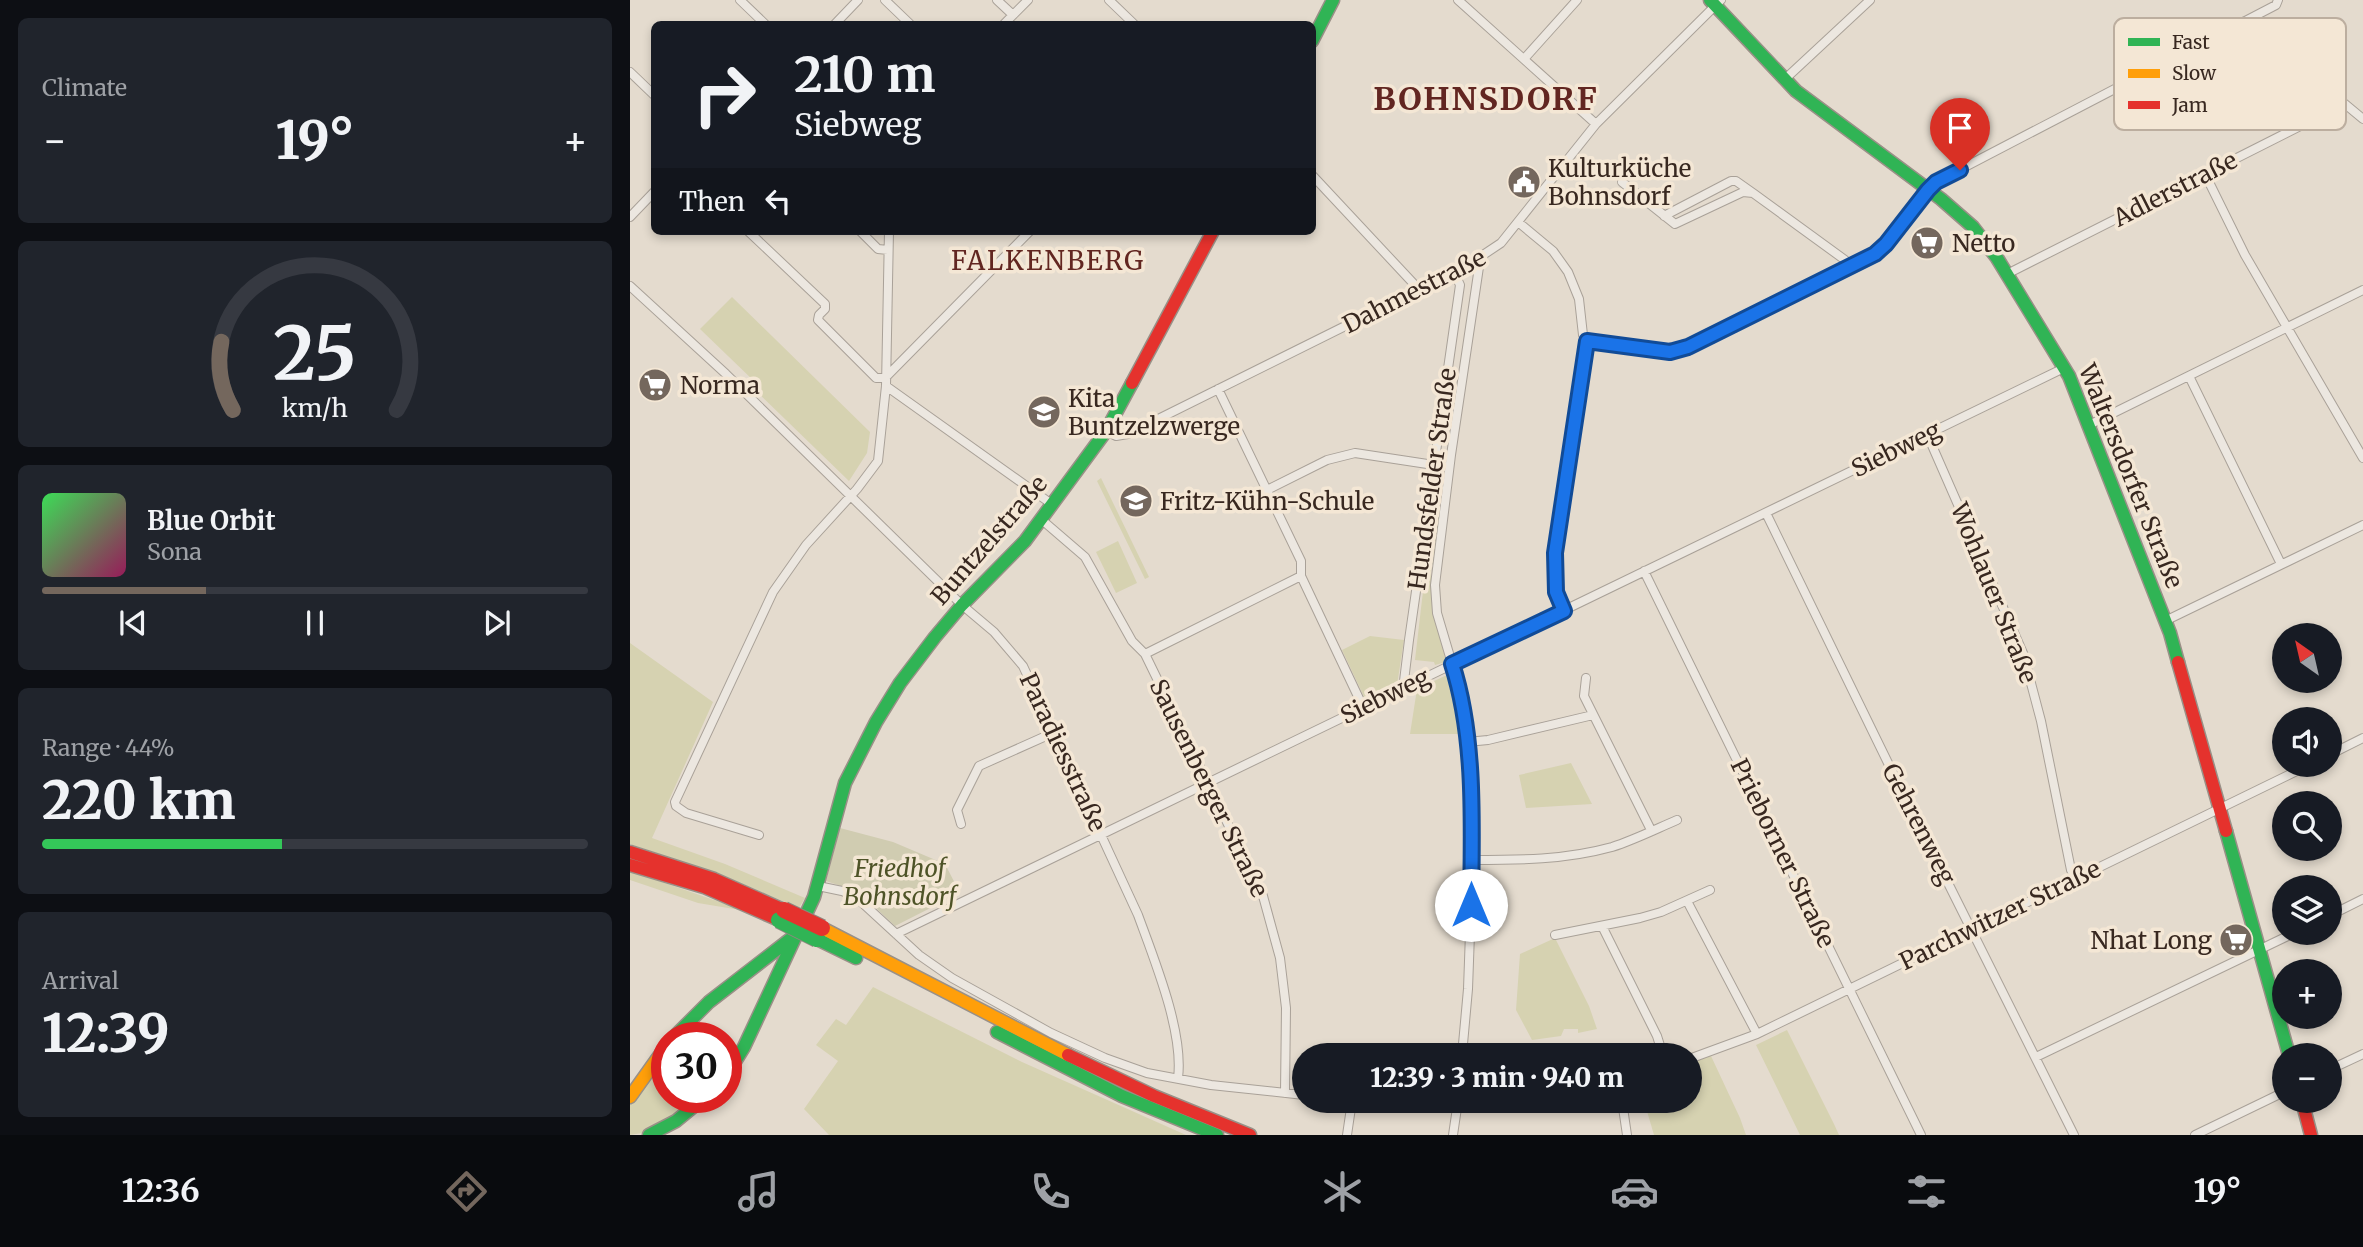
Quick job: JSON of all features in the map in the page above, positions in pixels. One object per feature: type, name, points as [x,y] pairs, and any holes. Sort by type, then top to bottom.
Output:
[{"type":"main road","points":[[1316,33],[1333,0]]},
{"type":"main road","name":"Waltersdorfer Straße","points":[[1715,2],[1784,80],[1973,227],[2007,274],[2064,368],[2165,621],[2286,1043]]},
{"type":"main road","name":"Buntzelstraße","points":[[793,936],[809,909],[817,886],[840,798],[860,751],[900,683],[962,605],[1020,547],[1107,431],[1211,235]]},
{"type":"main road","points":[[630,852],[714,879],[1057,1050],[1154,1096],[1250,1135]]},
{"type":"main road","points":[[630,865],[704,887],[782,915]]},
{"type":"main road","points":[[820,934],[1073,1072],[1122,1096],[1217,1135]]},
{"type":"main road","points":[[689,1022],[709,1002],[793,936]]},
{"type":"main road","points":[[742,1050],[788,953],[793,936]]},
{"type":"main road","points":[[630,1097],[651,1067]]},
{"type":"main road","points":[[649,1135],[686,1113]]},
{"type":"main road","points":[[2305,1113],[2311,1135]]},
{"type":"street","points":[[740,0],[762,21]]},
{"type":"street","points":[[838,21],[858,0]]},
{"type":"street","points":[[885,0],[907,21]]},
{"type":"street","points":[[997,0],[1013,15]]},
{"type":"street","points":[[1006,21],[1028,0]]},
{"type":"street","points":[[1109,0],[1131,21]]},
{"type":"street","points":[[1458,0],[1596,124]]},
{"type":"street","points":[[1524,59],[1577,0]]},
{"type":"street","points":[[1784,80],[1870,0]]},
{"type":"street","points":[[2251,18],[2276,5],[2278,0]]},
{"type":"street","name":"Dahmestraße","points":[[1107,431],[1116,436],[1128,434],[1494,250],[1596,124],[1715,2]]},
{"type":"street","points":[[630,72],[651,92]]},
{"type":"street","points":[[1587,341],[1670,352],[1681,350],[1881,250],[1936,182],[2114,89]]},
{"type":"street","points":[[2346,105],[2363,119]]},
{"type":"street","name":"Adlerstraße","points":[[2007,274],[2292,130]]},
{"type":"street","points":[[2205,174],[2245,255],[2363,458]]},
{"type":"street","points":[[1316,179],[1417,291]]},
{"type":"street","points":[[1664,216],[1731,181],[1736,181],[1845,260],[1849,267]]},
{"type":"street","points":[[1622,182],[1675,224],[1743,192],[1753,192]]},
{"type":"street","points":[[630,217],[651,195]]},
{"type":"street","points":[[1518,222],[1553,251],[1568,272],[1579,299],[1583,335],[1587,341],[1555,553],[1556,592],[1564,611]]},
{"type":"street","points":[[752,235],[825,304],[818,320],[876,377],[1053,505]]},
{"type":"street","points":[[864,235],[878,249],[888,250]]},
{"type":"street","points":[[759,835],[686,813],[676,806],[675,802],[773,592],[806,545],[878,461],[886,382],[889,235]]},
{"type":"street","points":[[886,382],[1026,235]]},
{"type":"street","name":"Hundsfelder Straße","points":[[1463,1043],[1468,989],[1472,860],[1467,742],[1461,694],[1437,613],[1436,568],[1479,267],[1475,261]]},
{"type":"street","name":"Hundsfelder Straße","points":[[1406,687],[1405,667],[1460,285],[1454,272]]},
{"type":"street","name":"Paradiesstraße","points":[[630,285],[726,374],[1017,657],[1028,673],[1138,915],[1174,1031],[1178,1078]]},
{"type":"street","points":[[2089,425],[2363,290]]},
{"type":"street","name":"Siebweg","points":[[896,934],[2064,368]]},
{"type":"street","points":[[2189,376],[2281,564]]},
{"type":"street","points":[[1218,389],[1301,561],[1300,576],[1363,707]]},
{"type":"street","name":"Wohlauer Straße","points":[[1927,434],[2025,658],[2041,721],[2071,870],[2075,878]]},
{"type":"street","points":[[1267,490],[1327,460],[1355,453],[1434,465]]},
{"type":"street","name":"Gehrenweg","points":[[1766,513],[2074,1135]]},
{"type":"street","name":"Sausenberger Straße","points":[[1042,520],[1086,557],[1132,641],[1145,654],[1263,896],[1280,958],[1286,1008],[1285,1093]]},
{"type":"street","points":[[2165,621],[2363,525]]},
{"type":"street","name":"Prieborner Straße","points":[[1644,571],[1921,1135]]},
{"type":"street","points":[[1145,654],[1300,576]]},
{"type":"street","points":[[1586,678],[1584,696],[1651,830]]},
{"type":"street","points":[[1467,742],[1488,740],[1593,715]]},
{"type":"street","points":[[961,824],[957,810],[979,766],[1055,732]]},
{"type":"street","points":[[2342,748],[2363,738]]},
{"type":"street","name":"Parchwitzer Straße","points":[[1702,1054],[1757,1034],[2284,777]]},
{"type":"street","points":[[1472,860],[1555,858],[1614,846],[1677,820]]},
{"type":"street","points":[[817,886],[842,891],[857,898],[896,934],[952,978],[1051,1034],[1129,1067],[1211,1085],[1292,1094]]},
{"type":"street","points":[[1555,935],[1661,912],[1710,890]]},
{"type":"street","points":[[2342,910],[2363,899]]},
{"type":"street","points":[[1687,901],[1757,1034]]},
{"type":"street","points":[[1602,926],[1659,1043]]},
{"type":"street","points":[[2036,1057],[2272,944]]},
{"type":"street","points":[[2342,1064],[2363,1054]]},
{"type":"street","points":[[2195,1135],[2272,1098]]},
{"type":"street","points":[[1348,1135],[1351,1113]]},
{"type":"street","points":[[1453,1135],[1456,1113]]},
{"type":"street","points":[[1624,1113],[1627,1135]]},
{"type":"shaded area","points":[[732,297],[870,432],[867,453],[849,481],[752,387],[756,383],[700,329]]},
{"type":"shaded area","points":[[1439,454],[1449,456],[1431,572],[1434,612],[1446,662],[1435,665],[1434,662],[1415,660]]},
{"type":"shaded area","points":[[1101,478],[1149,577],[1145,579],[1097,481]]},
{"type":"shaded area","points":[[1118,541],[1137,583],[1116,593],[1096,552]]},
{"type":"shaded area","points":[[1370,636],[1404,640],[1397,685],[1366,701],[1342,650]]},
{"type":"shaded area","points":[[630,643],[713,702],[652,838],[725,864],[805,898],[799,908],[722,875],[630,844]]},
{"type":"shaded area","points":[[1447,675],[1456,705],[1459,734],[1410,734],[1417,689]]},
{"type":"shaded area","points":[[1571,763],[1592,804],[1526,808],[1519,775]]},
{"type":"shaded area","points":[[630,871],[746,911],[698,903],[630,880]]},
{"type":"shaded area","points":[[1555,938],[1589,1006],[1597,1029],[1578,1033],[1578,1029],[1564,1029],[1561,1036],[1532,1040],[1516,1010],[1520,954]]},
{"type":"shaded area","points":[[873,987],[1022,1062],[1186,1135],[829,1135],[804,1109],[838,1061],[816,1045],[836,1019],[846,1025]]},
{"type":"shaded area","points":[[1787,1030],[1839,1135],[1800,1135],[1756,1045]]},
{"type":"shaded area","points":[[1711,1056],[1746,1135],[1654,1135],[1648,1113],[1702,1113],[1702,1059]]},
{"type":"shaded area","points":[[651,1074],[651,1113],[677,1113],[648,1132],[630,1135],[630,1102]]},
{"type":"green space","name":"Friedhof Bohnsdorf","points":[[840,828],[893,842],[945,864],[960,893],[895,926],[859,892],[826,881]]},
{"type":"traffic: fast","points":[[1316,33],[1333,0]]},
{"type":"traffic: fast","points":[[1710,0],[1796,91],[1941,199],[1973,227],[1997,258],[2069,376],[2170,633],[2178,662]]},
{"type":"traffic: fast","points":[[742,1050],[814,897],[845,783],[876,722],[900,683],[935,637],[962,605],[1025,541],[1106,431],[1132,383]]},
{"type":"traffic: fast","points":[[2226,831],[2286,1043]]},
{"type":"traffic: fast","points":[[779,920],[817,939]]},
{"type":"traffic: fast","points":[[689,1022],[709,1002],[793,937]]},
{"type":"traffic: fast","points":[[817,939],[856,958]]},
{"type":"traffic: fast","points":[[997,1032],[1122,1096],[1217,1135]]},
{"type":"traffic: fast","points":[[649,1135],[686,1113]]},
{"type":"traffic: slow","points":[[822,928],[1068,1055]]},
{"type":"traffic: slow","points":[[630,1097],[651,1067]]},
{"type":"traffic: jam","points":[[1132,383],[1211,235]]},
{"type":"traffic: jam","points":[[2178,662],[2226,831]]},
{"type":"traffic: jam","points":[[630,852],[714,879],[784,910]]},
{"type":"traffic: jam","points":[[630,865],[704,887],[779,920]]},
{"type":"traffic: jam","points":[[784,910],[822,928]]},
{"type":"traffic: jam","points":[[1068,1055],[1154,1096],[1250,1135]]},
{"type":"traffic: jam","points":[[2305,1113],[2311,1135]]},
{"type":"place","name":"Kulturküche Bohnsdorf","points":[[1524,182]]},
{"type":"place","name":"Netto","points":[[1927,243]]},
{"type":"place","name":"Norma","points":[[655,385]]},
{"type":"place","name":"Kita Buntzelzwerge","points":[[1044,412]]},
{"type":"place","name":"Fritz-Kühn-Schule","points":[[1136,501]]},
{"type":"place","name":"Nhat Long","points":[[2236,940]]},
{"type":"district","name":"BOHNSDORF","points":[[1486,99]]},
{"type":"district","name":"FALKENBERG","points":[[1048,260]]},
{"type":"route","points":[[1471,905],[1471,811],[1467,742],[1461,694],[1452,664],[1564,611],[1556,592],[1555,553],[1587,341],[1670,352],[1688,347],[1875,254],[1936,182],[1960,170]]}]
